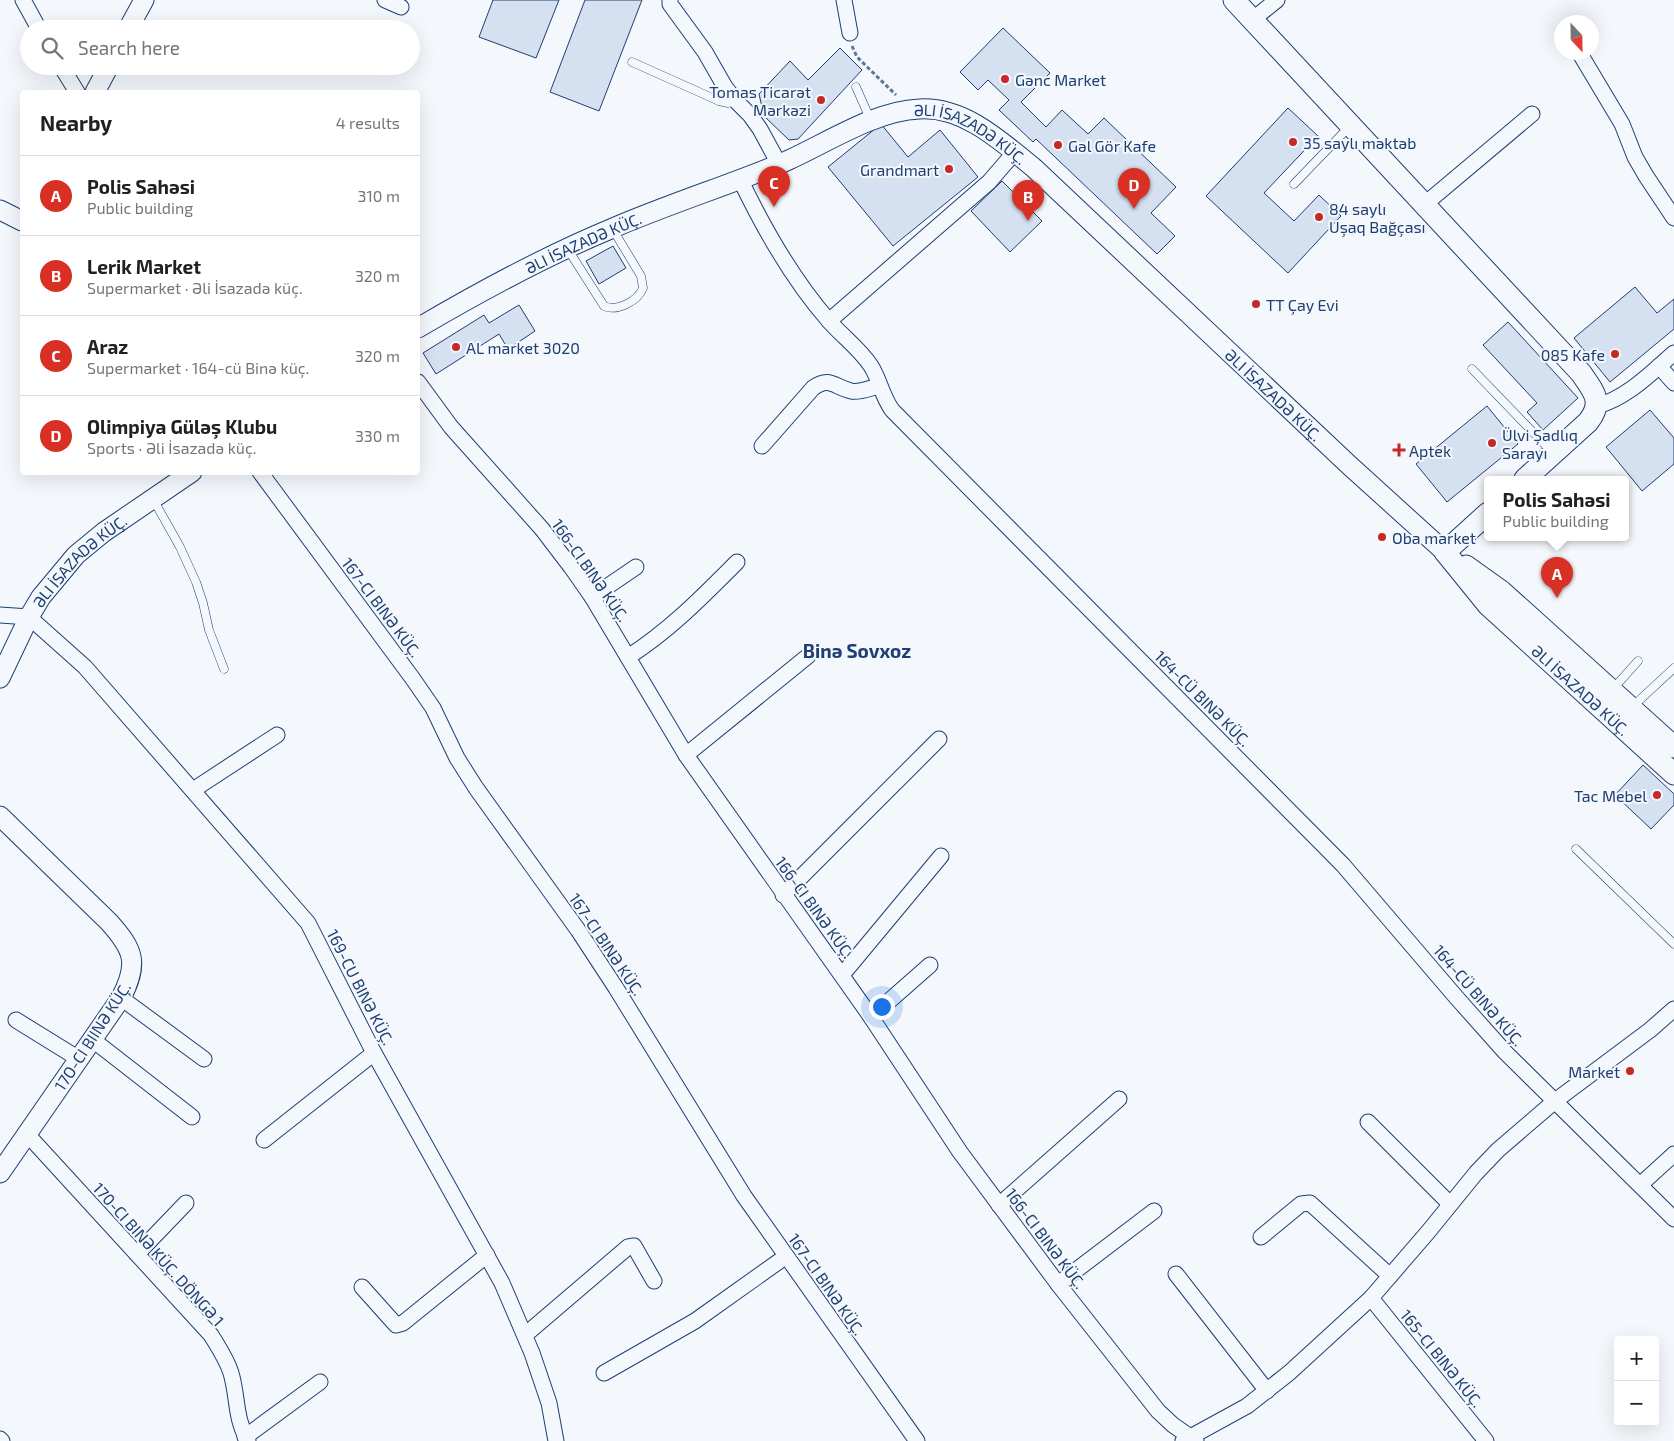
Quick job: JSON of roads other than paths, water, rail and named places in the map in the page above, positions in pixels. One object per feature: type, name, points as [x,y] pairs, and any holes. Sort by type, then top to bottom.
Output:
[{"type":"main road","points":[[1234,0],[1581,373],[1596,397],[1597,406],[1595,413],[1588,422],[1528,476]]},
{"type":"main road","points":[[1484,517],[1445,552],[1494,598]]},
{"type":"main road","name":"ƏLI İSAZADƏ KÜÇ.","points":[[1494,598],[1612,690],[1674,747]]},
{"type":"main road","name":"ƏLI İSAZADƏ KÜÇ.","points":[[1494,598],[1674,774]]},
{"type":"street","points":[[23,0],[34,20]]},
{"type":"street","points":[[133,20],[144,0]]},
{"type":"street","points":[[385,0],[401,7]]},
{"type":"street","points":[[670,0],[670,4],[696,39],[725,87],[760,129],[779,164]]},
{"type":"street","points":[[844,0],[850,33]]},
{"type":"street","points":[[1252,20],[1277,0]]},
{"type":"street","points":[[1584,60],[1622,124],[1642,170],[1674,218]]},
{"type":"street","points":[[67,75],[76,90]]},
{"type":"street","points":[[96,90],[104,75]]},
{"type":"street","name":"ƏLI İSAZADƏ KÜÇ.","points":[[420,327],[504,280],[567,248],[612,228],[779,164],[884,116],[910,110],[938,110],[956,115],[993,136],[1014,152],[1061,193],[1349,465],[1445,552]]},
{"type":"street","points":[[1425,204],[1532,114]]},
{"type":"street","points":[[829,321],[989,182],[1014,152]]},
{"type":"street","name":"164-CÜ BINƏ KÜÇ.","points":[[740,179],[778,252],[829,321],[871,366],[884,399],[892,410],[1343,865],[1456,998],[1505,1052],[1674,1219]]},
{"type":"street","points":[[0,210],[20,220]]},
{"type":"street","points":[[1597,406],[1618,398],[1674,353]]},
{"type":"street","points":[[1659,366],[1674,383]]},
{"type":"street","points":[[762,446],[813,388],[821,382],[828,382],[857,392],[879,386]]},
{"type":"street","points":[[420,385],[451,427],[542,529],[592,597],[686,755],[783,895],[872,1017],[960,1152],[1058,1284],[1158,1411],[1190,1440],[1231,1416],[1267,1391],[1351,1318],[1371,1298],[1476,1173],[1498,1150],[1555,1101],[1650,1030],[1674,1009]]},
{"type":"street","name":"ƏLI İSAZADƏ KÜÇ.","points":[[0,678],[41,597],[76,555],[104,532],[188,475]]},
{"type":"street","name":"167-CI BINƏ KÜÇ.","points":[[262,475],[433,708],[457,758],[476,788],[578,930],[616,988],[744,1196],[918,1441]]},
{"type":"street","points":[[628,657],[653,641],[678,620],[737,562]]},
{"type":"street","points":[[592,597],[636,567]]},
{"type":"street","points":[[0,615],[30,617]]},
{"type":"street","name":"169-CU BINƏ KÜÇ.","points":[[30,617],[85,667],[308,923],[374,1053],[502,1283],[532,1353],[549,1404],[556,1441]]},
{"type":"street","points":[[686,755],[808,656]]},
{"type":"street","points":[[193,790],[277,735]]},
{"type":"street","points":[[783,895],[939,739]]},
{"type":"street","name":"17O-CI BIINƏ KÜÇ.","points":[[0,816],[109,922],[123,938],[130,952],[132,970],[121,998],[0,1173]]},
{"type":"street","points":[[842,975],[941,856]]},
{"type":"street","points":[[872,1017],[930,965]]},
{"type":"street","points":[[121,998],[204,1059]]},
{"type":"street","points":[[16,1020],[79,1059]]},
{"type":"street","points":[[93,1040],[192,1117]]},
{"type":"street","points":[[264,1140],[374,1053]]},
{"type":"street","points":[[999,1205],[1119,1099]]},
{"type":"street","points":[[1368,1122],[1450,1204]]},
{"type":"street","name":"170-CI BINƏ KÜÇ. DÖNGƏ 1","points":[[26,1133],[212,1335],[231,1374],[239,1423],[246,1439]]},
{"type":"street","points":[[1640,1185],[1674,1154]]},
{"type":"street","points":[[1261,1237],[1301,1204],[1310,1203],[1390,1276]]},
{"type":"street","points":[[137,1254],[186,1204]]},
{"type":"street","points":[[1058,1284],[1154,1211]]},
{"type":"street","points":[[525,1335],[628,1247],[634,1246],[654,1281]]},
{"type":"street","points":[[362,1287],[396,1325],[403,1323],[487,1255]]},
{"type":"street","points":[[604,1373],[695,1322],[785,1256]]},
{"type":"street","points":[[1176,1274],[1267,1391]]},
{"type":"street","name":"165-CI BINƏ KÜÇ.","points":[[1371,1298],[1486,1441]]},
{"type":"street","points":[[246,1439],[320,1382]]},
{"type":"lane","points":[[632,62],[718,101],[728,103],[736,101]]},
{"type":"lane","points":[[856,88],[871,121]]},
{"type":"lane","points":[[1294,184],[1350,126]]},
{"type":"lane","points":[[567,248],[604,306],[618,308],[638,296],[643,288],[641,276],[612,228]]},
{"type":"lane","points":[[1472,369],[1553,454]]},
{"type":"lane","points":[[152,499],[180,547],[196,582],[209,630],[224,669]]},
{"type":"lane","points":[[1612,690],[1638,662]]},
{"type":"lane","points":[[1631,708],[1674,668]]},
{"type":"lane","points":[[1576,849],[1674,944]]},
{"type":"place","name":"Gənc Market","points":[[1005,79]]},
{"type":"place","name":"Tomas Ticarət Mərkəzi","points":[[821,100]]},
{"type":"place","name":"35 saylı məktəb","points":[[1293,142]]},
{"type":"place","name":"Gəl Gör Kafe","points":[[1058,145]]},
{"type":"place","name":"Grandmart","points":[[949,169]]},
{"type":"place","name":"Araz","points":[[774,207]]},
{"type":"place","name":"Olimpiya Güləş Klubu","points":[[1134,209]]},
{"type":"place","name":"84 saylı Uşaq Bağçası","points":[[1319,217]]},
{"type":"place","name":"Lerik Market","points":[[1028,221]]},
{"type":"place","name":"TT Çay Evi","points":[[1256,304]]},
{"type":"place","name":"AL market 3020","points":[[456,347]]},
{"type":"place","name":"085 Kafe","points":[[1615,354]]},
{"type":"place","name":"Ülvi Şadlıq Sarayı","points":[[1492,443]]},
{"type":"place","name":"Aptek","points":[[1399,450]]},
{"type":"place","name":"Oba market","points":[[1382,537]]},
{"type":"place","name":"Polis Sahəsi","points":[[1557,598]]},
{"type":"place","name":"Tac Mebel","points":[[1657,795]]},
{"type":"place","name":"Market","points":[[1630,1071]]},
{"type":"district","name":"Binə Sovxoz","points":[[857,650]]}]
